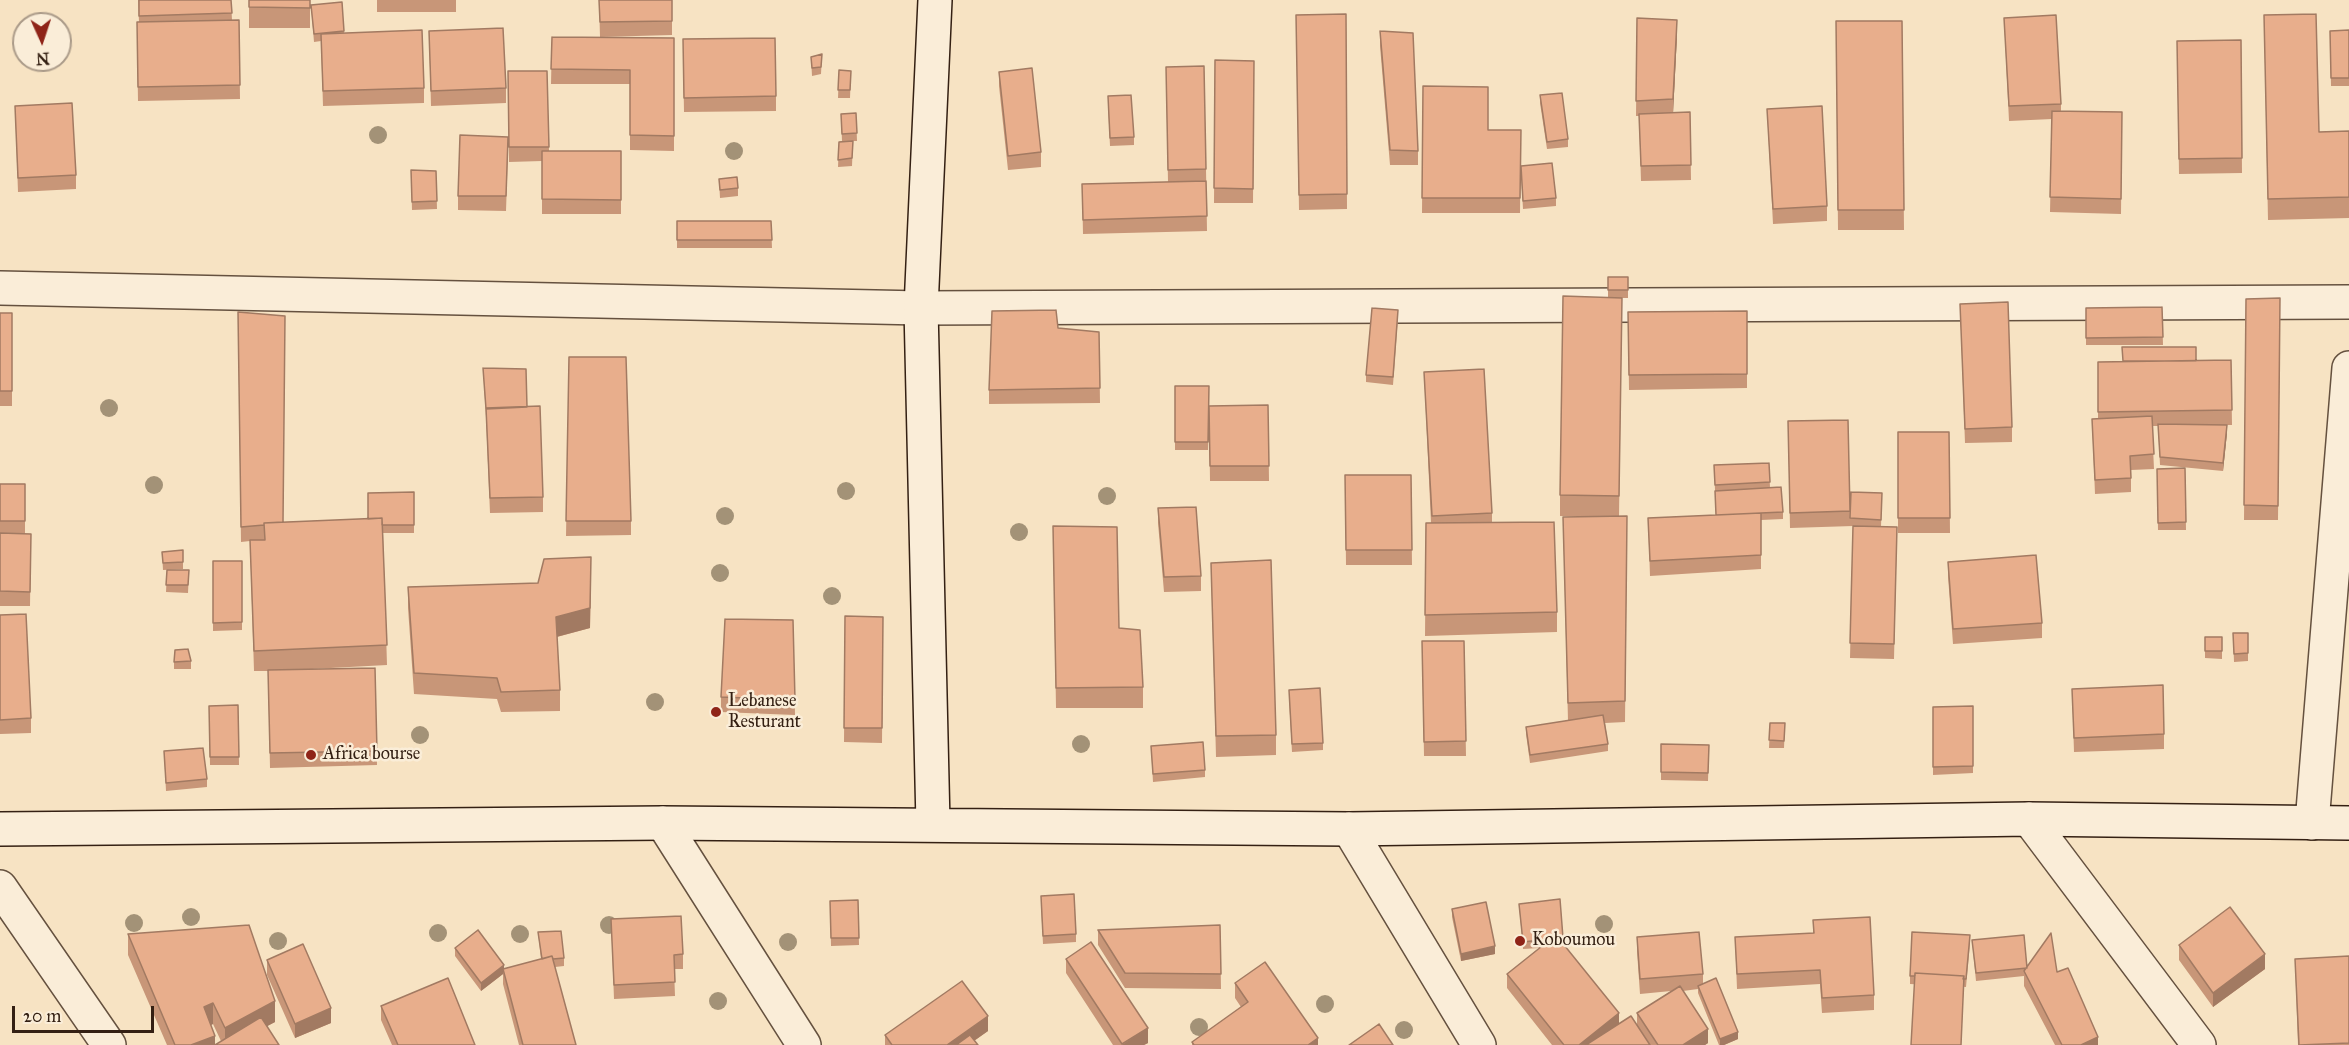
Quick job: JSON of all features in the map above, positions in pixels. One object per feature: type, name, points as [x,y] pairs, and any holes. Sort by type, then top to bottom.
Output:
[{"type":"street","points":[[933,824],[921,308],[935,0]]},
{"type":"street","points":[[0,288],[921,308],[2349,302]]},
{"type":"street","points":[[2312,823],[2349,368]]},
{"type":"street","points":[[2029,819],[2199,1045]]},
{"type":"street","points":[[0,829],[663,823],[1349,829],[2029,819],[2349,823]]},
{"type":"street","points":[[663,823],[804,1045]]},
{"type":"street","points":[[1349,829],[1479,1045]]},
{"type":"street","points":[[0,887],[109,1045]]},
{"type":"building","points":[[139,0],[231,0],[232,13],[139,16]]},
{"type":"building","points":[[249,0],[310,0],[310,8],[249,7]]},
{"type":"building","points":[[599,0],[672,0],[672,21],[600,22]]},
{"type":"building","points":[[342,2],[344,31],[314,34],[311,5]]},
{"type":"building","points":[[1346,14],[1347,194],[1299,195],[1296,15]]},
{"type":"building","points":[[2316,14],[2319,132],[2349,131],[2349,197],[2268,199],[2264,15]]},
{"type":"building","points":[[2056,15],[2061,104],[2009,106],[2004,18]]},
{"type":"building","points":[[1637,18],[1677,20],[1673,99],[1636,101]]},
{"type":"building","points":[[239,20],[240,85],[138,87],[137,22]]},
{"type":"building","points":[[1836,21],[1902,21],[1904,210],[1838,210]]},
{"type":"building","points":[[503,28],[506,88],[431,91],[429,31]]},
{"type":"building","points":[[422,30],[424,88],[323,91],[321,34]]},
{"type":"building","points":[[2349,30],[2349,78],[2331,78],[2330,31]]},
{"type":"building","points":[[1380,31],[1413,33],[1418,151],[1390,150]]},
{"type":"building","points":[[552,37],[674,38],[674,136],[630,135],[630,70],[551,69]]},
{"type":"building","points":[[775,38],[776,96],[684,98],[683,39]]},
{"type":"building","points":[[2241,40],[2242,158],[2179,159],[2177,41]]},
{"type":"building","points":[[822,54],[821,67],[812,68],[811,57]]},
{"type":"building","points":[[1215,60],[1254,61],[1253,189],[1214,188]]},
{"type":"building","points":[[1204,66],[1206,169],[1168,170],[1166,67]]},
{"type":"building","points":[[1032,68],[1041,152],[1008,156],[999,72]]},
{"type":"building","points":[[839,70],[851,71],[850,90],[838,90]]},
{"type":"building","points":[[508,71],[547,71],[549,147],[509,147]]},
{"type":"building","points":[[1423,86],[1488,87],[1488,130],[1521,130],[1520,198],[1422,198]]},
{"type":"building","points":[[1562,93],[1568,139],[1547,142],[1540,95]]},
{"type":"building","points":[[1131,95],[1134,137],[1110,138],[1108,96]]},
{"type":"building","points":[[72,103],[76,175],[18,178],[15,106]]},
{"type":"building","points":[[1822,106],[1827,206],[1773,209],[1767,109]]},
{"type":"building","points":[[2052,111],[2122,112],[2121,199],[2050,197]]},
{"type":"building","points":[[1690,112],[1691,165],[1641,166],[1639,114]]},
{"type":"building","points":[[856,113],[857,133],[842,134],[841,114]]},
{"type":"building","points":[[460,135],[508,137],[506,196],[458,196]]},
{"type":"building","points":[[853,141],[852,158],[838,160],[839,142]]},
{"type":"building","points":[[542,151],[621,151],[621,200],[542,199]]},
{"type":"building","points":[[1552,163],[1556,198],[1523,201],[1521,166]]},
{"type":"building","points":[[411,170],[436,171],[437,201],[412,202]]},
{"type":"building","points":[[737,177],[738,188],[720,190],[719,179]]},
{"type":"building","points":[[1206,181],[1207,216],[1083,220],[1082,184]]},
{"type":"building","points":[[677,221],[771,221],[772,240],[677,240]]},
{"type":"building","points":[[1608,277],[1628,277],[1628,290],[1608,290]]},
{"type":"building","points":[[1563,296],[1622,298],[1619,496],[1560,495]]},
{"type":"building","points":[[2280,298],[2278,506],[2244,505],[2246,299]]},
{"type":"building","points":[[2008,302],[2012,427],[1965,429],[1960,304]]},
{"type":"building","points":[[2162,307],[2163,337],[2086,338],[2086,308]]},
{"type":"building","points":[[1372,308],[1398,310],[1393,377],[1366,375]]},
{"type":"building","points":[[1056,310],[1058,328],[1099,332],[1100,388],[989,390],[992,311]]},
{"type":"building","points":[[1747,311],[1747,374],[1629,375],[1628,312]]},
{"type":"building","points":[[238,312],[285,316],[283,522],[241,527]]},
{"type":"building","points":[[0,313],[12,313],[12,391],[0,391]]},
{"type":"building","points":[[2122,347],[2196,347],[2196,361],[2123,361]]},
{"type":"building","points":[[569,357],[626,357],[631,521],[566,521]]},
{"type":"building","points":[[2231,360],[2232,410],[2098,412],[2098,362]]},
{"type":"building","points":[[483,368],[526,369],[527,407],[486,409]]},
{"type":"building","points":[[1484,369],[1492,513],[1432,516],[1424,372]]},
{"type":"building","points":[[1175,386],[1209,386],[1208,442],[1175,442]]},
{"type":"building","points":[[1268,405],[1269,466],[1210,466],[1209,406]]},
{"type":"building","points":[[540,406],[543,497],[490,498],[486,408]]},
{"type":"building","points":[[2152,416],[2154,454],[2130,456],[2131,478],[2095,480],[2092,419]]},
{"type":"building","points":[[1848,420],[1850,511],[1790,513],[1788,421]]},
{"type":"building","points":[[2158,424],[2227,425],[2223,463],[2160,457]]},
{"type":"building","points":[[1898,432],[1949,432],[1950,518],[1898,518]]},
{"type":"building","points":[[1769,463],[1770,482],[1715,485],[1714,465]]},
{"type":"building","points":[[2185,468],[2186,522],[2158,523],[2157,469]]},
{"type":"building","points":[[1345,475],[1411,475],[1412,550],[1346,550]]},
{"type":"building","points":[[0,484],[25,484],[25,521],[0,521]]},
{"type":"building","points":[[1781,487],[1783,512],[1716,515],[1715,491]]},
{"type":"building","points":[[414,492],[414,525],[382,525],[382,518],[368,519],[368,493]]},
{"type":"building","points":[[1851,492],[1882,493],[1881,520],[1850,518]]},
{"type":"building","points":[[1196,507],[1201,576],[1164,577],[1158,508]]},
{"type":"building","points":[[1761,513],[1761,555],[1650,561],[1648,518]]},
{"type":"building","points":[[1627,516],[1625,701],[1568,703],[1563,517]]},
{"type":"building","points":[[382,518],[387,645],[254,651],[250,540],[265,540],[264,523]]},
{"type":"building","points":[[1554,522],[1557,612],[1425,615],[1426,523]]},
{"type":"building","points":[[1053,526],[1117,527],[1119,628],[1140,630],[1143,687],[1056,688]]},
{"type":"building","points":[[1853,526],[1897,527],[1894,644],[1850,643]]},
{"type":"building","points":[[0,533],[31,534],[30,592],[0,591]]},
{"type":"building","points":[[183,550],[183,562],[163,563],[162,552]]},
{"type":"building","points":[[2036,555],[2042,623],[1953,629],[1948,562]]},
{"type":"building","points":[[591,557],[590,608],[556,617],[560,690],[501,692],[497,678],[414,673],[408,587],[538,583],[544,559]]},
{"type":"building","points":[[1271,560],[1276,735],[1216,736],[1211,563]]},
{"type":"building","points":[[213,561],[242,561],[242,622],[213,623]]},
{"type":"building","points":[[167,570],[189,570],[188,585],[166,585]]},
{"type":"building","points":[[26,614],[31,718],[0,720],[0,615]]},
{"type":"building","points":[[845,616],[883,617],[882,728],[844,728]]},
{"type":"building","points":[[725,619],[793,620],[795,700],[721,697]]},
{"type":"building","points":[[2233,633],[2248,633],[2248,653],[2234,654]]},
{"type":"building","points":[[2205,637],[2222,637],[2222,651],[2205,651]]},
{"type":"building","points":[[1422,641],[1464,641],[1466,741],[1424,742]]},
{"type":"building","points":[[188,649],[191,661],[174,662],[175,650]]},
{"type":"building","points":[[375,668],[377,751],[270,753],[268,670]]},
{"type":"building","points":[[2163,685],[2164,734],[2074,738],[2072,689]]},
{"type":"building","points":[[1320,688],[1323,743],[1292,744],[1289,690]]},
{"type":"building","points":[[238,705],[239,757],[210,757],[209,706]]},
{"type":"building","points":[[1973,706],[1973,766],[1933,767],[1933,707]]},
{"type":"building","points":[[1603,715],[1608,744],[1530,755],[1526,727]]},
{"type":"building","points":[[1770,723],[1785,723],[1784,741],[1769,740]]},
{"type":"building","points":[[1203,742],[1205,770],[1153,774],[1151,746]]},
{"type":"building","points":[[1661,744],[1709,745],[1708,773],[1661,772]]},
{"type":"building","points":[[203,748],[207,779],[166,783],[164,751]]},
{"type":"building","points":[[1074,894],[1076,934],[1043,936],[1041,896]]},
{"type":"building","points":[[1560,899],[1563,938],[1556,935],[1550,939],[1523,942],[1519,904]]},
{"type":"building","points":[[858,900],[859,938],[831,938],[830,901]]},
{"type":"building","points":[[1486,902],[1495,946],[1461,954],[1452,909]]},
{"type":"building","points":[[2230,907],[2265,954],[2213,993],[2179,945]]},
{"type":"building","points":[[681,916],[683,954],[674,955],[675,982],[614,985],[611,919]]},
{"type":"building","points":[[1870,917],[1874,995],[1822,998],[1820,970],[1737,974],[1735,937],[1814,933],[1813,920]]},
{"type":"building","points":[[249,925],[275,1001],[225,1028],[213,1003],[204,1007],[215,1036],[191,1045],[175,1045],[128,934]]},
{"type":"building","points":[[1220,925],[1221,974],[1125,973],[1098,930]]},
{"type":"building","points":[[478,930],[504,965],[481,983],[455,948]]},
{"type":"building","points":[[561,931],[564,958],[553,959],[552,956],[542,959],[538,932]]},
{"type":"building","points":[[1699,932],[1703,974],[1640,979],[1637,937]]},
{"type":"building","points":[[1912,932],[1970,935],[1966,979],[1963,979],[1964,976],[1915,973],[1915,976],[1910,976]]},
{"type":"building","points":[[2051,933],[2057,972],[2068,968],[2098,1037],[2081,1045],[2062,1045],[2024,971]]},
{"type":"building","points":[[1556,935],[1619,1013],[1579,1045],[1564,1045],[1507,974]]},
{"type":"building","points":[[2024,935],[2027,968],[1976,973],[1972,940]]},
{"type":"building","points":[[1091,942],[1148,1028],[1122,1044],[1066,959]]},
{"type":"building","points":[[303,944],[331,1008],[295,1024],[267,960]]},
{"type":"building","points":[[552,956],[576,1045],[523,1045],[503,969]]},
{"type":"building","points":[[2349,956],[2349,1043],[2299,1045],[2295,959]]},
{"type":"building","points":[[1265,962],[1318,1038],[1308,1045],[1194,1045],[1192,1042],[1248,1002],[1235,983]]},
{"type":"building","points":[[1915,973],[1964,976],[1961,1045],[1911,1045]]},
{"type":"building","points":[[448,978],[475,1045],[398,1045],[381,1006]]},
{"type":"building","points":[[1716,978],[1738,1032],[1720,1039],[1698,986]]},
{"type":"building","points":[[962,981],[988,1016],[947,1045],[892,1045],[885,1035]]},
{"type":"building","points":[[1680,986],[1708,1029],[1683,1045],[1658,1045],[1637,1013]]},
{"type":"building","points":[[1631,1016],[1650,1045],[1586,1045]]},
{"type":"building","points":[[261,1017],[279,1045],[215,1045]]},
{"type":"building","points":[[1379,1024],[1393,1045],[1349,1045]]},
{"type":"building","points":[[970,1035],[978,1045],[956,1045]]},
{"type":"place","name":"Lebanese Resturant","points":[[716,712]]},
{"type":"place","name":"Africa bourse","points":[[311,755]]},
{"type":"place","name":"Koboumou","points":[[1520,941]]}]
